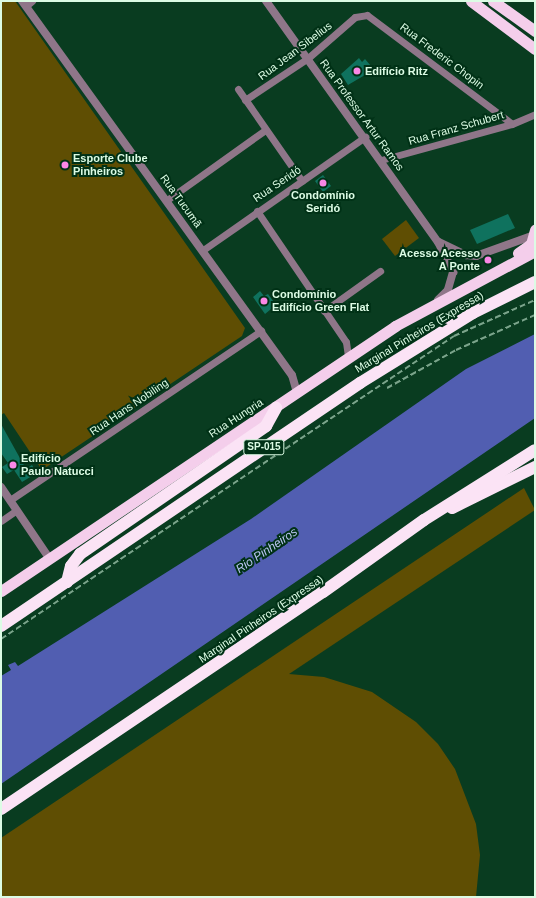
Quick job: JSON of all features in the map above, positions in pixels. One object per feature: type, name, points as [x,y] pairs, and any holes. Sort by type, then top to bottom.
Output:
[{"type":"highway","points":[[471,1],[535,48]]},
{"type":"highway","points":[[482,1],[535,42]]},
{"type":"highway","points":[[493,1],[535,31]]},
{"type":"highway","points":[[489,274],[527,248],[535,233]]},
{"type":"highway","points":[[489,274],[516,262],[535,251]]},
{"type":"highway","points":[[516,262],[535,258]]},
{"type":"highway","name":"Rua Hungria","points":[[1,591],[276,408],[348,357],[434,304],[489,274]]},
{"type":"highway","name":"Marginal Pinheiros (Expressa)","points":[[1,626],[373,374],[473,313],[535,282]]},
{"type":"highway","points":[[67,582],[70,566],[80,554],[266,426],[276,408]]},
{"type":"highway","name":"Marginal Pinheiros (Expressa)","points":[[1,809],[323,592],[424,520],[535,450]]},
{"type":"highway","points":[[424,520],[507,482],[535,467]]},
{"type":"highway","points":[[507,482],[535,473]]},
{"type":"street","name":"Rua Professor Artur Ramos","points":[[266,1],[365,137],[438,242],[452,267],[453,277],[448,290],[434,304]]},
{"type":"street","name":"Rua Tucumã","points":[[27,3],[292,375],[297,392]]},
{"type":"street","name":"Rua Frederic Chopin","points":[[356,17],[367,15],[376,20],[512,124]]},
{"type":"street","name":"Rua Jean Sibelius","points":[[245,100],[308,58],[356,17]]},
{"type":"street","points":[[238,89],[265,130],[302,181]]},
{"type":"street","name":"Rua Franz Schubert","points":[[381,160],[512,124],[535,114]]},
{"type":"street","points":[[167,200],[265,130]]},
{"type":"street","name":"Rua Seridó","points":[[203,250],[365,137]]},
{"type":"street","points":[[257,211],[348,346],[348,357]]},
{"type":"street","points":[[438,242],[466,255],[476,256],[535,233]]},
{"type":"street","points":[[324,311],[380,272]]},
{"type":"street","name":"Rua Hans Nobiling","points":[[10,500],[261,331]]},
{"type":"street","points":[[292,375],[312,382]]},
{"type":"street","points":[[1,489],[49,558]]},
{"type":"street","points":[[1,521],[17,510]]},
{"type":"shaded area","name":"Esporte Clube Pinheiros","points":[[1,1],[15,1],[245,328],[242,336],[42,470],[4,413],[1,415]]},
{"type":"shaded area","points":[[406,220],[419,238],[395,256],[382,239]]},
{"type":"shaded area","points":[[524,488],[535,510],[289,674],[324,677],[372,692],[416,722],[438,744],[455,769],[476,824],[480,855],[476,897],[1,897],[1,838]]},
{"type":"water","name":"Rio Pinheiros","points":[[535,334],[535,418],[1,784],[1,676],[11,670],[8,665],[15,662],[18,666],[251,519],[466,369]]},
{"type":"building","name":"Edifício Ritz","points":[[359,58],[362,62],[365,59],[371,66],[367,69],[370,72],[348,85],[341,74]]},
{"type":"building","name":"Condomínio Seridó","points":[[323,175],[331,186],[323,192],[315,181]]},
{"type":"building","points":[[508,214],[515,228],[477,244],[470,230]]},
{"type":"building","name":"Condomínio Edifício Green Flat","points":[[260,291],[264,296],[268,294],[276,305],[265,314],[253,297]]},
{"type":"building","points":[[1,424],[26,469],[32,465],[37,473],[22,482],[14,470],[7,474],[2,467],[8,463],[1,453]]},
{"type":"railway","points":[[1,639],[454,336],[535,300]]},
{"type":"railway","points":[[387,388],[456,350],[535,315]]},
{"type":"place","name":"Edifício Ritz","points":[[357,71]]},
{"type":"place","name":"Esporte Clube Pinheiros","points":[[65,165]]},
{"type":"place","name":"Condomínio Seridó","points":[[323,183]]},
{"type":"place","name":"Acesso Acesso A Ponte","points":[[488,260]]},
{"type":"place","name":"Condomínio Edifício Green Flat","points":[[264,301]]},
{"type":"place","name":"Edifício Paulo Natucci","points":[[13,465]]}]
